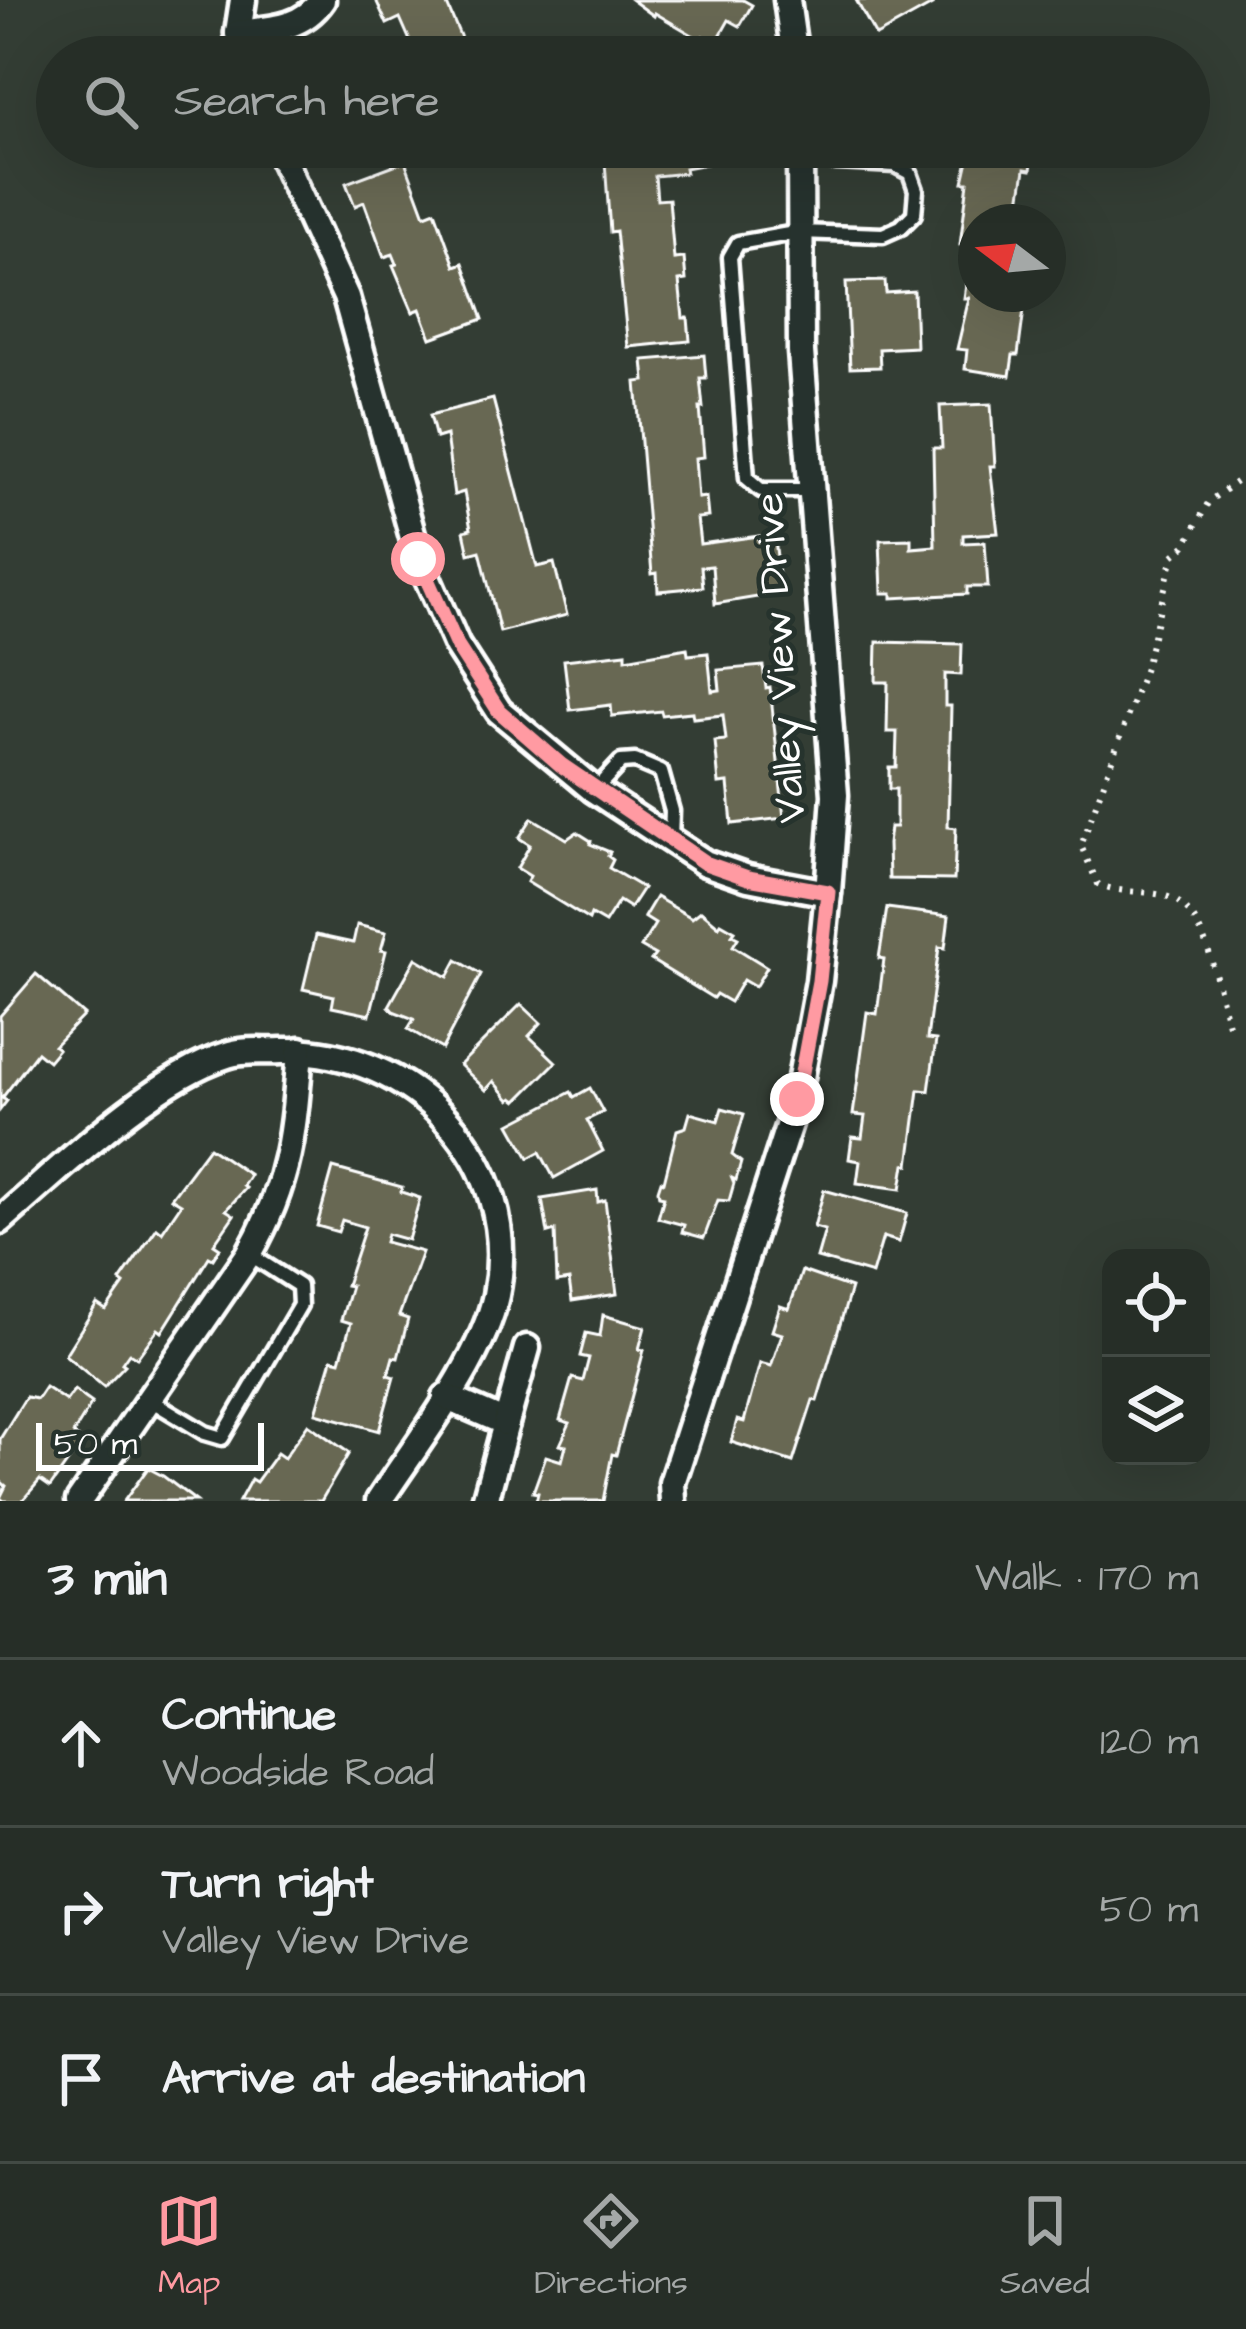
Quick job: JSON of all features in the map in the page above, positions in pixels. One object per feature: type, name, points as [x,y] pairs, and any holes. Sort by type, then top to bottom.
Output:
[{"type":"street","points":[[241,36],[243,0]]},
{"type":"street","points":[[264,36],[313,13],[322,0]]},
{"type":"street","points":[[787,0],[793,36]]},
{"type":"street","points":[[287,168],[346,297],[418,559],[457,646],[499,711],[594,790],[705,863],[748,878],[828,892]]},
{"type":"street","name":"Valley View Drive","points":[[673,1501],[672,1483],[797,1099],[819,981],[828,892],[835,795],[801,352],[800,168]]},
{"type":"street","points":[[79,1501],[272,1214],[293,1143],[300,1051]]},
{"type":"street","points":[[0,1221],[96,1138],[191,1068],[232,1053],[300,1051],[355,1061],[402,1082],[448,1118],[478,1161],[489,1188],[500,1245],[496,1297],[466,1366],[379,1501]]},
{"type":"street","points":[[485,1501],[527,1348]]},
{"type":"street","points":[[446,1397],[506,1423]]},
{"type":"lane","points":[[810,490],[761,490],[747,478],[730,257],[738,243],[800,232],[883,235],[901,227],[914,214],[916,190],[910,173],[901,168]]},
{"type":"lane","points":[[594,790],[621,762],[635,761],[661,772],[672,811],[670,840]]},
{"type":"lane","points":[[148,1399],[222,1438],[300,1305],[299,1286],[249,1254]]},
{"type":"path","points":[[1228,1024],[1207,946],[1190,911],[1170,897],[1098,884],[1081,846],[1144,668],[1173,556],[1185,546],[1209,501],[1246,476]]},
{"type":"building","points":[[376,0],[445,0],[460,36],[408,36],[400,18],[387,24]]},
{"type":"building","points":[[632,0],[743,0],[752,5],[740,26],[729,20],[720,36],[694,36]]},
{"type":"building","points":[[856,0],[929,0],[932,5],[876,36]]},
{"type":"building","points":[[386,168],[408,168],[425,215],[435,211],[455,266],[463,263],[483,319],[431,338],[420,309],[413,312],[393,254],[384,257],[364,202],[355,206],[346,183]]},
{"type":"building","points":[[605,168],[685,168],[686,173],[655,176],[657,200],[669,199],[674,259],[684,258],[686,280],[679,281],[690,341],[628,347],[616,231],[610,232]]},
{"type":"building","points":[[966,168],[1031,168],[1025,169],[1020,202],[1031,204],[965,204],[968,182],[963,182]]},
{"type":"building","points":[[885,281],[886,293],[914,291],[916,347],[879,349],[880,367],[850,368],[846,282]]},
{"type":"building","points":[[966,312],[1024,312],[1010,376],[965,369],[967,350],[957,349]]},
{"type":"building","points":[[704,355],[706,378],[700,378],[700,408],[704,457],[695,458],[698,498],[706,497],[708,517],[697,518],[700,544],[759,536],[759,541],[775,539],[781,593],[715,604],[712,566],[701,567],[703,587],[658,591],[657,573],[652,574],[636,382],[645,381],[643,360]]},
{"type":"building","points":[[493,399],[537,567],[554,563],[567,615],[500,632],[480,551],[469,554],[464,531],[471,529],[464,492],[454,495],[446,435],[436,438],[430,415]]},
{"type":"building","points":[[991,404],[995,466],[990,466],[998,533],[963,535],[963,543],[985,542],[988,587],[967,587],[967,594],[892,598],[892,593],[882,593],[880,540],[911,539],[911,548],[935,546],[933,448],[942,448],[940,406]]},
{"type":"building","points":[[877,642],[962,644],[961,675],[945,674],[945,706],[951,706],[948,827],[956,828],[954,880],[889,879],[888,844],[890,827],[896,827],[896,789],[889,789],[889,767],[896,767],[897,732],[887,732],[888,682],[876,682]]},
{"type":"building","points":[[687,648],[688,655],[708,653],[712,691],[720,690],[718,670],[763,666],[766,688],[770,687],[784,818],[732,824],[728,783],[719,784],[715,741],[726,740],[723,715],[693,718],[692,712],[662,715],[661,711],[612,716],[611,705],[570,710],[564,660],[626,653],[626,659]]},
{"type":"building","points":[[532,818],[567,839],[577,832],[610,852],[609,868],[643,888],[630,908],[619,901],[605,923],[591,915],[589,920],[527,882],[530,876],[517,868],[530,845],[519,838]]},
{"type":"building","points":[[656,897],[692,918],[701,911],[719,926],[735,931],[732,935],[738,938],[733,946],[767,967],[755,987],[743,980],[730,1002],[716,994],[713,998],[651,960],[655,955],[641,947],[655,924],[644,917]]},
{"type":"building","points":[[887,908],[949,916],[945,948],[939,947],[927,1039],[936,1040],[929,1091],[919,1090],[901,1189],[857,1183],[860,1161],[849,1159],[852,1137],[862,1138],[865,1116],[853,1115],[867,1012],[877,1014]]},
{"type":"building","points":[[357,925],[386,932],[370,1015],[332,1007],[334,996],[303,989],[316,935],[353,943]]},
{"type":"building","points":[[416,958],[448,977],[457,960],[481,974],[442,1049],[408,1029],[414,1019],[389,1006]]},
{"type":"building","points":[[36,974],[84,1015],[54,1046],[58,1049],[48,1061],[37,1052],[2,1098],[7,1101],[0,1110],[0,1016]]},
{"type":"building","points":[[521,1004],[541,1023],[529,1036],[556,1062],[517,1101],[510,1100],[494,1081],[486,1090],[460,1065]]},
{"type":"building","points":[[590,1088],[603,1112],[587,1120],[603,1151],[554,1178],[540,1152],[529,1158],[510,1124],[571,1092],[574,1097]]},
{"type":"building","points":[[722,1108],[744,1114],[732,1155],[741,1162],[736,1180],[732,1178],[729,1201],[718,1200],[704,1238],[682,1232],[684,1225],[658,1218],[664,1197],[658,1190],[677,1130],[686,1127],[690,1113],[718,1121]]},
{"type":"building","points":[[209,1147],[250,1175],[246,1188],[226,1210],[234,1215],[214,1244],[220,1248],[213,1259],[209,1257],[162,1332],[158,1329],[137,1358],[129,1353],[125,1365],[104,1387],[65,1355],[97,1304],[106,1310],[157,1228],[162,1232],[181,1204],[171,1198]]},
{"type":"building","points":[[333,1168],[402,1187],[401,1192],[420,1198],[408,1240],[387,1234],[385,1242],[422,1252],[399,1316],[408,1319],[398,1358],[393,1357],[388,1375],[394,1377],[379,1431],[316,1413],[332,1359],[340,1361],[351,1323],[341,1320],[351,1286],[346,1285],[365,1227],[342,1220],[338,1232],[317,1226]]},
{"type":"building","points":[[597,1190],[598,1202],[605,1200],[617,1294],[572,1301],[569,1280],[557,1282],[555,1231],[548,1233],[542,1199]]},
{"type":"building","points":[[824,1190],[907,1213],[899,1242],[883,1237],[872,1274],[817,1258],[825,1230],[814,1227]]},
{"type":"building","points":[[802,1271],[851,1288],[793,1462],[731,1442],[737,1420],[744,1422],[760,1363],[771,1366],[782,1334],[772,1331],[780,1306],[789,1309]]},
{"type":"building","points":[[603,1315],[645,1327],[639,1349],[644,1350],[616,1455],[612,1454],[603,1501],[536,1501],[538,1493],[533,1492],[546,1456],[562,1461],[566,1446],[560,1445],[570,1423],[560,1420],[572,1378],[583,1381],[589,1358],[580,1356],[586,1333],[600,1336]]},
{"type":"building","points":[[45,1387],[66,1401],[74,1390],[92,1403],[73,1434],[83,1441],[50,1487],[40,1480],[22,1501],[4,1501],[0,1498],[6,1486],[0,1481],[0,1439],[26,1397],[37,1399]]},
{"type":"building","points":[[308,1424],[349,1453],[321,1501],[239,1501],[251,1479],[256,1482],[277,1453],[284,1458]]},
{"type":"building","points":[[148,1468],[163,1476],[196,1501],[124,1501]]},
{"type":"route","points":[[418,559],[457,646],[499,711],[561,765],[705,863],[748,878],[828,892],[819,981],[797,1099]]}]
